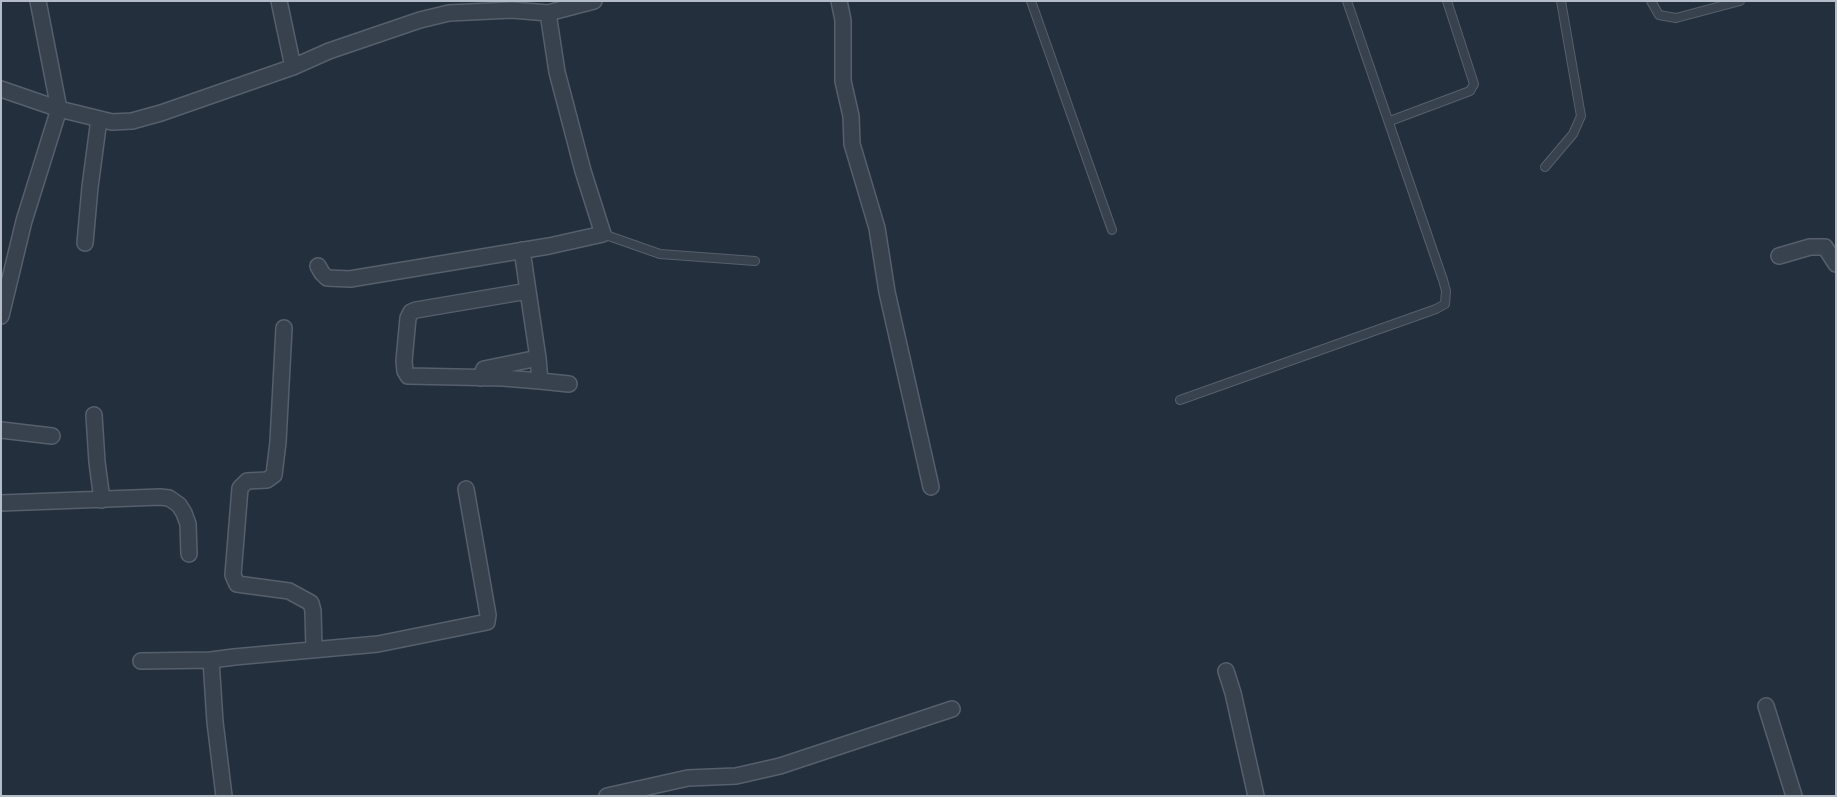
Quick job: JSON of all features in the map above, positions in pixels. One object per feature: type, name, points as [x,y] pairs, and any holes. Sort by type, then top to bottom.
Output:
[{"type":"street","points":[[1,316],[24,221],[59,109],[38,1]]},
{"type":"street","points":[[279,1],[293,67]]},
{"type":"street","points":[[1,89],[59,109],[99,119],[112,122],[132,121],[161,114],[293,67],[329,51],[420,20],[447,7],[548,13],[594,1]]},
{"type":"street","points":[[839,1],[843,20],[843,81],[851,116],[852,144],[877,228],[887,292],[931,487]]},
{"type":"street","points":[[318,266],[327,278],[350,279],[604,234],[583,171],[557,72],[548,13]]},
{"type":"street","points":[[85,243],[99,119]]},
{"type":"street","points":[[1780,256],[1810,247],[1825,247],[1836,264]]},
{"type":"street","points":[[522,250],[540,381]]},
{"type":"street","points":[[528,291],[416,310],[410,314],[404,361],[405,371],[408,376],[480,378],[569,384]]},
{"type":"street","points":[[284,328],[278,442],[274,474],[267,480],[247,481],[240,488],[233,575],[237,584],[289,591],[311,603],[314,611],[314,649]]},
{"type":"street","points":[[480,378],[484,369],[538,358]]},
{"type":"street","points":[[94,415],[102,500]]},
{"type":"street","points":[[1,430],[52,436]]},
{"type":"street","points":[[141,661],[211,660],[378,644],[487,622],[488,615],[466,489]]},
{"type":"street","points":[[1,503],[169,498],[179,505],[188,524],[189,554]]},
{"type":"street","points":[[211,660],[215,722],[224,796]]},
{"type":"street","points":[[1226,672],[1256,796]]},
{"type":"street","points":[[1766,706],[1794,796]]},
{"type":"street","points":[[607,796],[688,778],[736,776],[780,766],[952,709]]},
{"type":"lane","points":[[1031,1],[1112,230]]},
{"type":"lane","points":[[1180,400],[1436,309],[1445,304],[1446,291],[1443,280],[1390,121],[1347,1]]},
{"type":"lane","points":[[1390,121],[1470,90],[1474,84],[1446,1]]},
{"type":"lane","points":[[1545,167],[1573,134],[1581,116],[1561,1]]},
{"type":"lane","points":[[1651,1],[1659,16],[1676,18],[1740,1]]},
{"type":"lane","points":[[604,234],[660,254],[755,261]]}]
